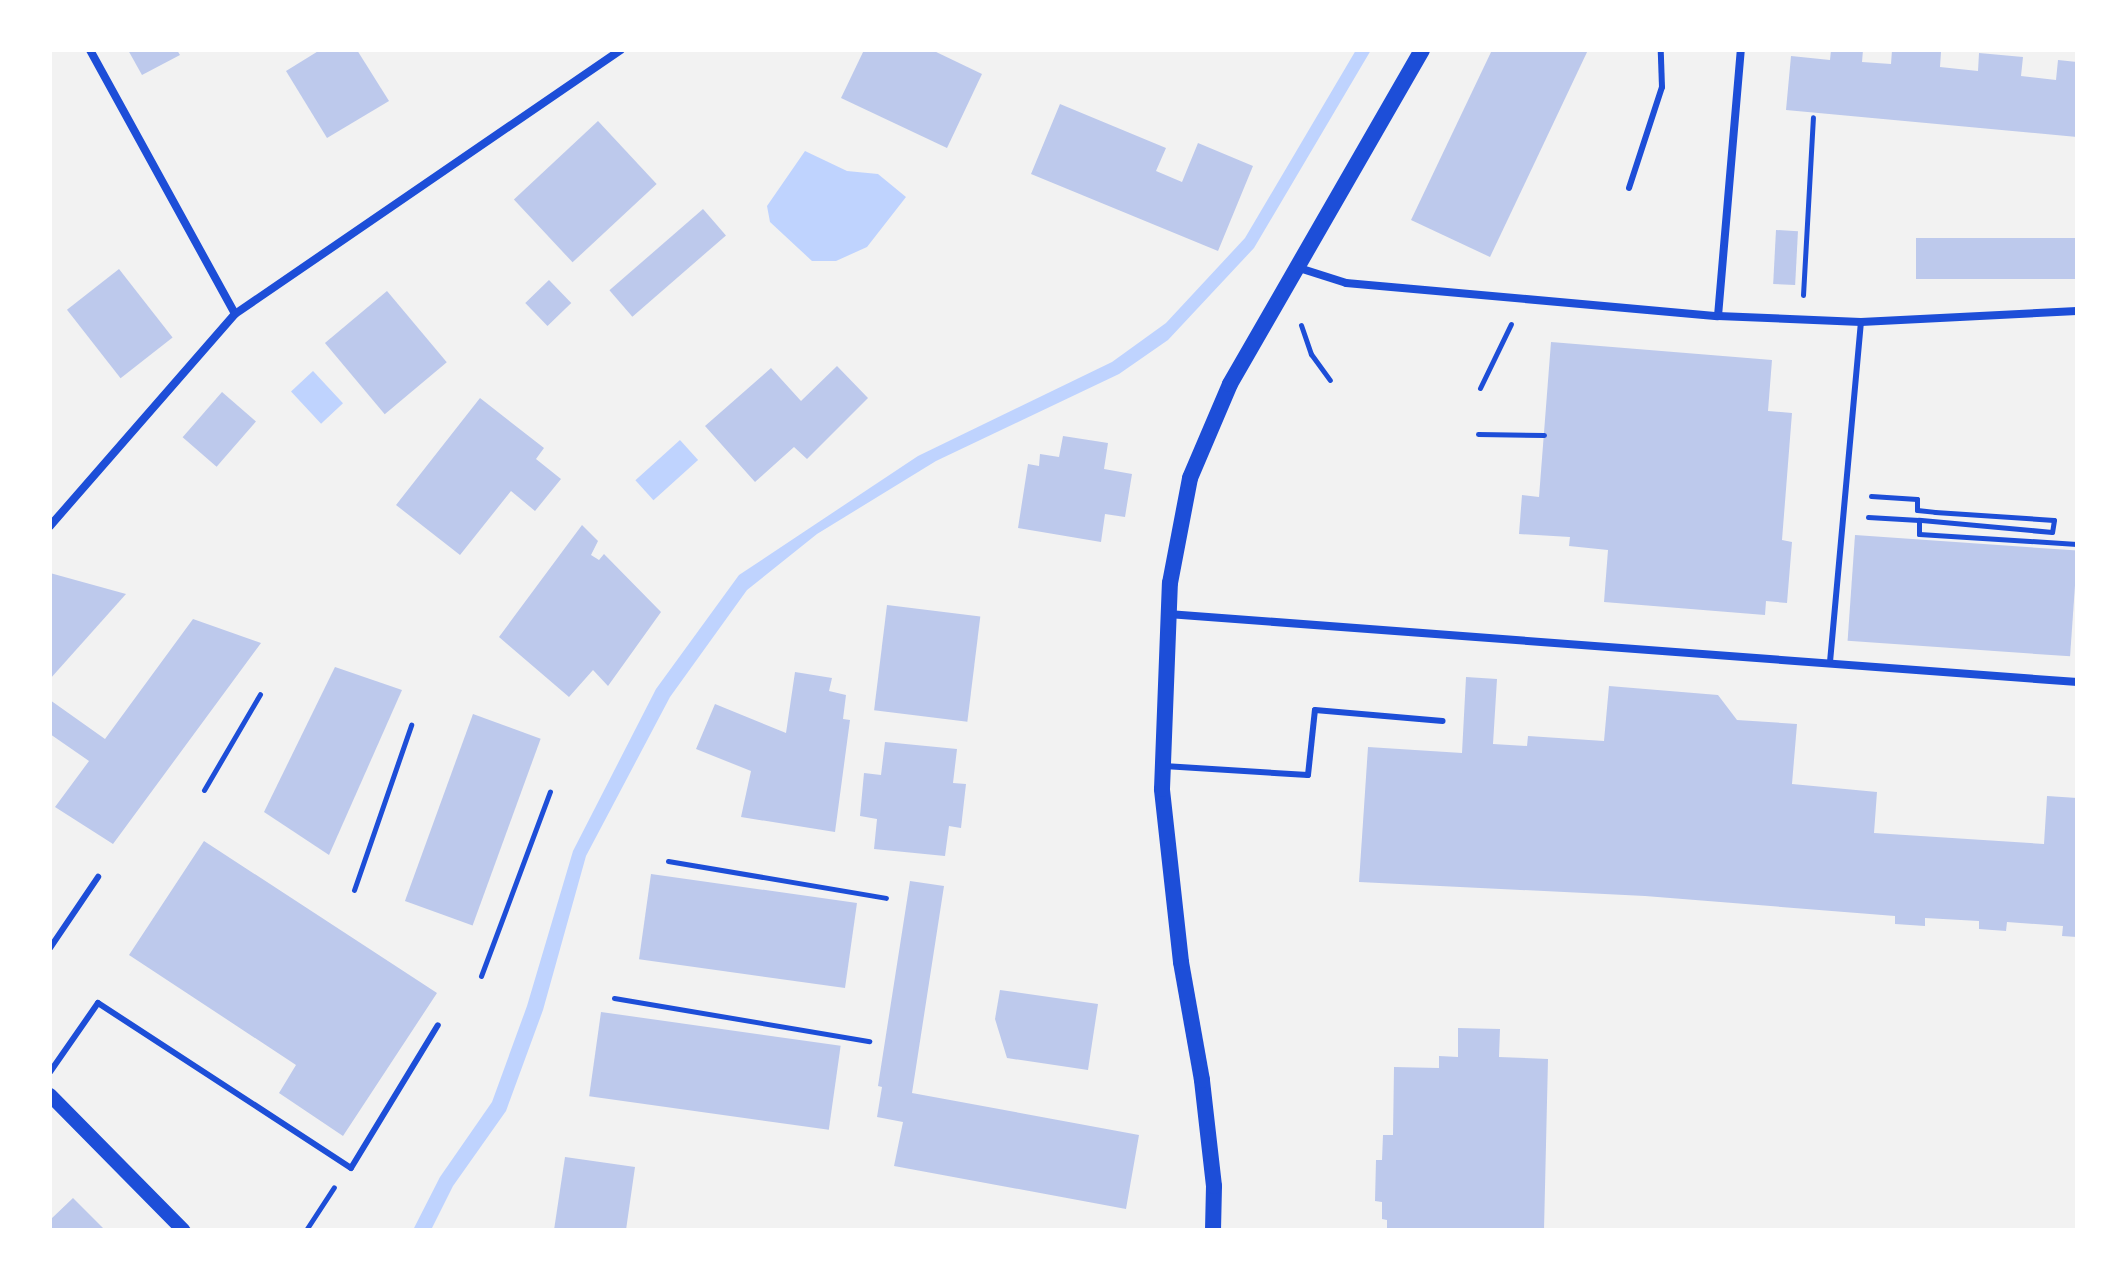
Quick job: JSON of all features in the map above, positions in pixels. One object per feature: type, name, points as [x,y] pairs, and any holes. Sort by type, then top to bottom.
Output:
[{"type":"main road","points":[[1213,1230],[1212,1171],[1181,962],[1161,765],[1167,614],[1190,478],[1230,384],[1422,50]]},
{"type":"street","points":[[90,50],[235,314]]},
{"type":"street","points":[[50,526],[235,314],[621,50]]},
{"type":"street","points":[[1718,316],[1741,50]]},
{"type":"street","points":[[1295,267],[1346,283],[1718,316],[1861,322],[2077,311]]},
{"type":"street","points":[[1167,614],[2077,682]]},
{"type":"street","points":[[50,1095],[183,1230]]},
{"type":"lane","points":[[1629,188],[1662,87],[1661,50]]},
{"type":"lane","points":[[1830,662],[1861,322]]},
{"type":"lane","points":[[1161,765],[1308,775],[1315,710],[1443,721]]},
{"type":"lane","points":[[50,948],[98,877]]},
{"type":"lane","points":[[50,1072],[98,1003],[351,1168],[438,1025]]},
{"type":"path","points":[[1802,320],[1813,117]]},
{"type":"path","points":[[1480,388],[1523,299]]},
{"type":"path","points":[[1299,321],[1311,354],[1330,380]]},
{"type":"path","points":[[1478,434],[1544,435]]},
{"type":"path","points":[[1845,495],[1917,499],[1917,510],[2054,520],[2052,532],[1856,516]]},
{"type":"path","points":[[1919,520],[1919,534],[2077,544]]},
{"type":"path","points":[[204,790],[260,694]]},
{"type":"path","points":[[354,890],[411,725]]},
{"type":"path","points":[[481,976],[550,791]]},
{"type":"path","points":[[668,861],[886,898]]},
{"type":"path","points":[[614,998],[869,1041]]},
{"type":"path","points":[[306,1230],[326,1201]]},
{"type":"water","points":[[1356,50],[1371,50],[1254,248],[1168,340],[1119,374],[936,461],[817,534],[747,590],[670,697],[586,856],[543,1010],[506,1111],[453,1186],[431,1230],[413,1230],[440,1177],[492,1102],[527,1006],[573,851],[656,689],[739,575],[918,456],[1112,362],[1166,323],[1245,238]]},
{"type":"water","points":[[805,151],[847,171],[878,174],[906,197],[867,247],[836,261],[812,261],[770,222],[767,206]]},
{"type":"water","points":[[313,371],[343,403],[321,424],[291,391]]},
{"type":"water","points":[[680,440],[698,460],[653,500],[635,480]]},
{"type":"building","points":[[128,50],[177,50],[180,55],[142,75]]},
{"type":"building","points":[[320,50],[357,50],[389,101],[327,138],[286,71]]},
{"type":"building","points":[[864,50],[932,50],[982,74],[947,148],[841,98]]},
{"type":"building","points":[[1492,50],[1588,50],[1490,257],[1411,220]]},
{"type":"building","points":[[1831,50],[1863,50],[1862,62],[1891,64],[1892,50],[1941,52],[1940,67],[1978,71],[1979,53],[2023,57],[2021,76],[2056,80],[2058,60],[2077,62],[2077,137],[1786,110],[1791,56],[1830,60]]},
{"type":"building","points":[[1060,104],[1166,148],[1156,171],[1182,182],[1198,143],[1253,166],[1218,251],[1031,174]]},
{"type":"building","points":[[598,121],[657,184],[573,262],[514,199]]},
{"type":"building","points":[[703,209],[726,235],[632,317],[609,290]]},
{"type":"building","points":[[1776,230],[1798,231],[1795,285],[1773,284]]},
{"type":"building","points":[[1916,238],[2077,238],[2077,279],[1916,279]]},
{"type":"building","points":[[119,269],[173,338],[121,378],[67,310]]},
{"type":"building","points":[[549,280],[571,303],[547,326],[525,303]]},
{"type":"building","points":[[387,291],[447,362],[385,414],[325,343]]},
{"type":"building","points":[[1551,342],[1772,360],[1768,411],[1792,413],[1782,540],[1792,542],[1787,603],[1766,601],[1765,615],[1604,602],[1608,550],[1569,546],[1570,537],[1519,534],[1522,495],[1539,497]]},
{"type":"building","points":[[837,366],[868,398],[807,459],[794,447],[755,482],[705,426],[771,368],[801,401]]},
{"type":"building","points":[[222,392],[256,422],[217,467],[183,437]]},
{"type":"building","points":[[480,398],[544,448],[536,459],[561,479],[535,511],[511,491],[460,555],[396,505]]},
{"type":"building","points":[[1063,436],[1108,443],[1104,469],[1132,474],[1125,517],[1105,514],[1101,542],[1018,528],[1028,464],[1039,466],[1040,454],[1059,457]]},
{"type":"building","points":[[582,525],[598,541],[591,555],[599,560],[604,554],[661,612],[608,686],[593,670],[569,697],[499,637]]},
{"type":"building","points":[[1855,535],[2077,551],[2070,656],[1848,641]]},
{"type":"building","points":[[50,573],[126,594],[50,679]]},
{"type":"building","points":[[887,605],[980,616],[967,722],[874,710]]},
{"type":"building","points":[[193,619],[261,643],[113,844],[55,807],[89,761],[50,734],[50,700],[105,739]]},
{"type":"building","points":[[335,667],[402,690],[329,855],[264,812]]},
{"type":"building","points":[[795,672],[832,678],[829,691],[846,695],[843,719],[850,720],[835,832],[741,817],[751,771],[696,749],[715,704],[786,733]]},
{"type":"building","points":[[1466,677],[1497,679],[1493,744],[1527,746],[1528,736],[1604,741],[1609,686],[1718,695],[1737,720],[1797,724],[1792,784],[1877,792],[1874,833],[2044,844],[2047,796],[2077,798],[2077,937],[2062,936],[2063,926],[2007,922],[2006,931],[1979,929],[1979,921],[1925,918],[1925,926],[1895,924],[1895,916],[1645,896],[1359,882],[1368,747],[1462,753]]},
{"type":"building","points":[[473,714],[541,739],[473,926],[405,901]]},
{"type":"building","points":[[885,742],[957,749],[953,783],[966,784],[961,828],[949,826],[945,856],[874,849],[877,819],[860,816],[864,773],[881,775]]},
{"type":"building","points":[[204,841],[437,993],[343,1136],[279,1093],[296,1065],[129,955]]},
{"type":"building","points":[[651,874],[857,903],[845,988],[639,959]]},
{"type":"building","points":[[910,881],[944,886],[912,1093],[1139,1135],[1126,1209],[894,1166],[903,1122],[877,1117],[882,1087],[878,1086]]},
{"type":"building","points":[[1000,990],[1098,1004],[1088,1070],[1007,1058],[995,1019]]},
{"type":"building","points":[[601,1012],[841,1046],[829,1130],[589,1096]]},
{"type":"building","points":[[1458,1028],[1500,1029],[1499,1057],[1548,1059],[1544,1230],[1387,1230],[1387,1220],[1382,1219],[1382,1202],[1375,1201],[1376,1160],[1382,1160],[1383,1135],[1393,1135],[1394,1067],[1439,1068],[1439,1056],[1458,1057]]},
{"type":"building","points":[[565,1157],[635,1167],[626,1230],[554,1230]]},
{"type":"building","points":[[73,1198],[105,1230],[50,1230],[50,1220]]}]
